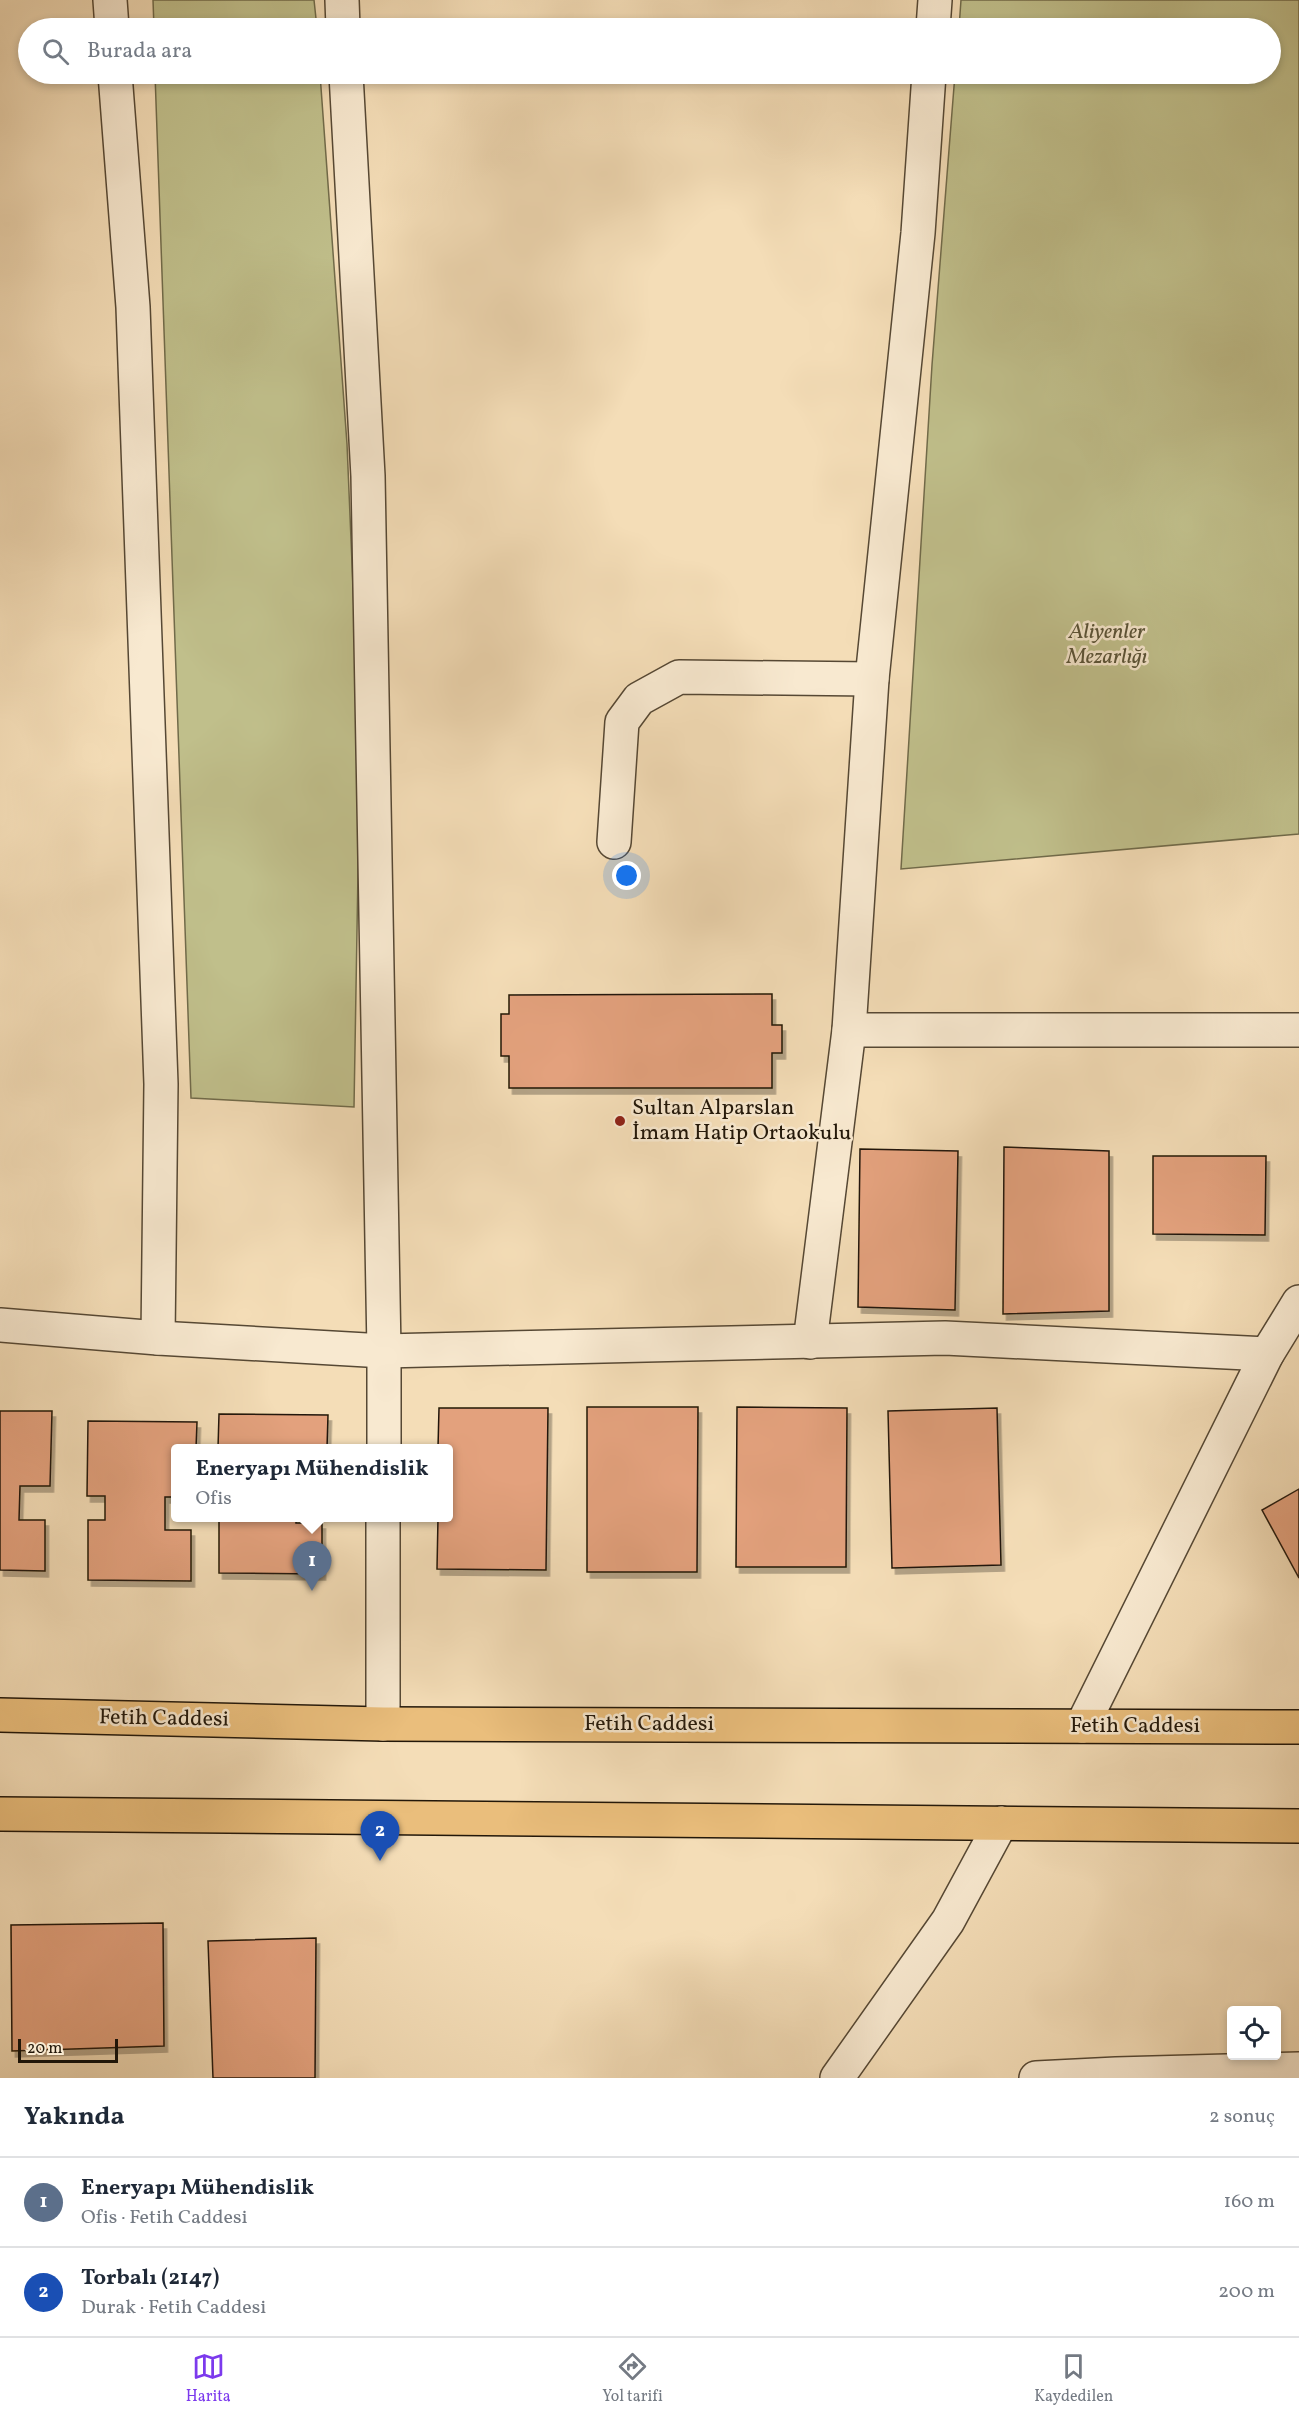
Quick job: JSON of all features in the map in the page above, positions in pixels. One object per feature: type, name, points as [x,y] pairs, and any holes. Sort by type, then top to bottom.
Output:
[{"type":"main road","name":"Fetih Caddesi","points":[[0,1715],[383,1724],[1299,1727]]},
{"type":"main road","points":[[0,1723],[35,1716]]},
{"type":"main road","points":[[0,1814],[1299,1826]]},
{"type":"street","points":[[110,0],[111,18]]},
{"type":"street","points":[[342,0],[343,18]]},
{"type":"street","points":[[933,18],[934,0]]},
{"type":"street","points":[[116,84],[133,307],[161,1084],[158,1338]]},
{"type":"street","points":[[347,84],[368,476],[384,1444]]},
{"type":"street","points":[[810,1342],[849,1030],[872,680],[918,232],[928,84]]},
{"type":"street","points":[[614,842],[622,722],[639,699],[679,677],[872,680]]},
{"type":"street","points":[[849,1030],[1299,1030]]},
{"type":"street","points":[[1082,1726],[1267,1354],[1299,1302]]},
{"type":"street","points":[[0,1325],[158,1338],[384,1351],[945,1338],[1267,1354]]},
{"type":"street","points":[[383,1522],[383,1724]]},
{"type":"street","points":[[837,2078],[948,1921],[1000,1823]]},
{"type":"street","points":[[1036,2078],[1299,2069]]},
{"type":"green space","points":[[153,0],[314,0],[316,18],[154,18]]},
{"type":"green space","name":"Aliyenler Mezarlığı","points":[[961,0],[1299,0],[1299,834],[901,869],[932,365],[954,84],[1281,84],[1281,18],[960,18]]},
{"type":"green space","points":[[155,84],[321,84],[347,444],[360,754],[354,1107],[191,1098]]},
{"type":"building","points":[[772,994],[772,1025],[782,1025],[782,1053],[772,1053],[772,1088],[509,1088],[509,1056],[501,1056],[501,1014],[509,1014],[509,995]]},
{"type":"building","points":[[1004,1147],[1109,1151],[1109,1311],[1003,1314]]},
{"type":"building","points":[[860,1149],[958,1151],[955,1310],[858,1307]]},
{"type":"building","points":[[1153,1156],[1266,1156],[1265,1235],[1153,1234]]},
{"type":"building","points":[[587,1407],[698,1407],[697,1572],[587,1572]]},
{"type":"building","points":[[737,1407],[847,1408],[846,1567],[736,1567]]},
{"type":"building","points":[[439,1408],[548,1408],[546,1570],[437,1569],[438,1522],[453,1522],[453,1444],[438,1444]]},
{"type":"building","points":[[997,1408],[1001,1565],[892,1568],[888,1411]]},
{"type":"building","points":[[0,1411],[52,1411],[50,1486],[20,1486],[19,1520],[45,1520],[45,1571],[0,1570]]},
{"type":"building","points":[[219,1414],[328,1415],[327,1444],[218,1444]]},
{"type":"building","points":[[88,1421],[197,1422],[196,1444],[171,1444],[171,1497],[165,1497],[165,1530],[191,1530],[191,1581],[88,1580],[88,1520],[105,1520],[105,1496],[87,1496]]},
{"type":"building","points":[[1299,1489],[1299,1578],[1262,1510]]},
{"type":"building","points":[[219,1522],[322,1523],[322,1574],[219,1573]]},
{"type":"building","points":[[163,1923],[164,2046],[12,2051],[11,1925]]},
{"type":"building","points":[[316,1938],[315,2078],[213,2078],[208,1941]]},
{"type":"place","name":"Sultan Alparslan İmam Hatip Ortaokulu","points":[[620,1121]]},
{"type":"place","name":"Eneryapı Mühendislik","points":[[312,1591]]},
{"type":"place","name":"Torbalı (2147)","points":[[380,1861]]}]
